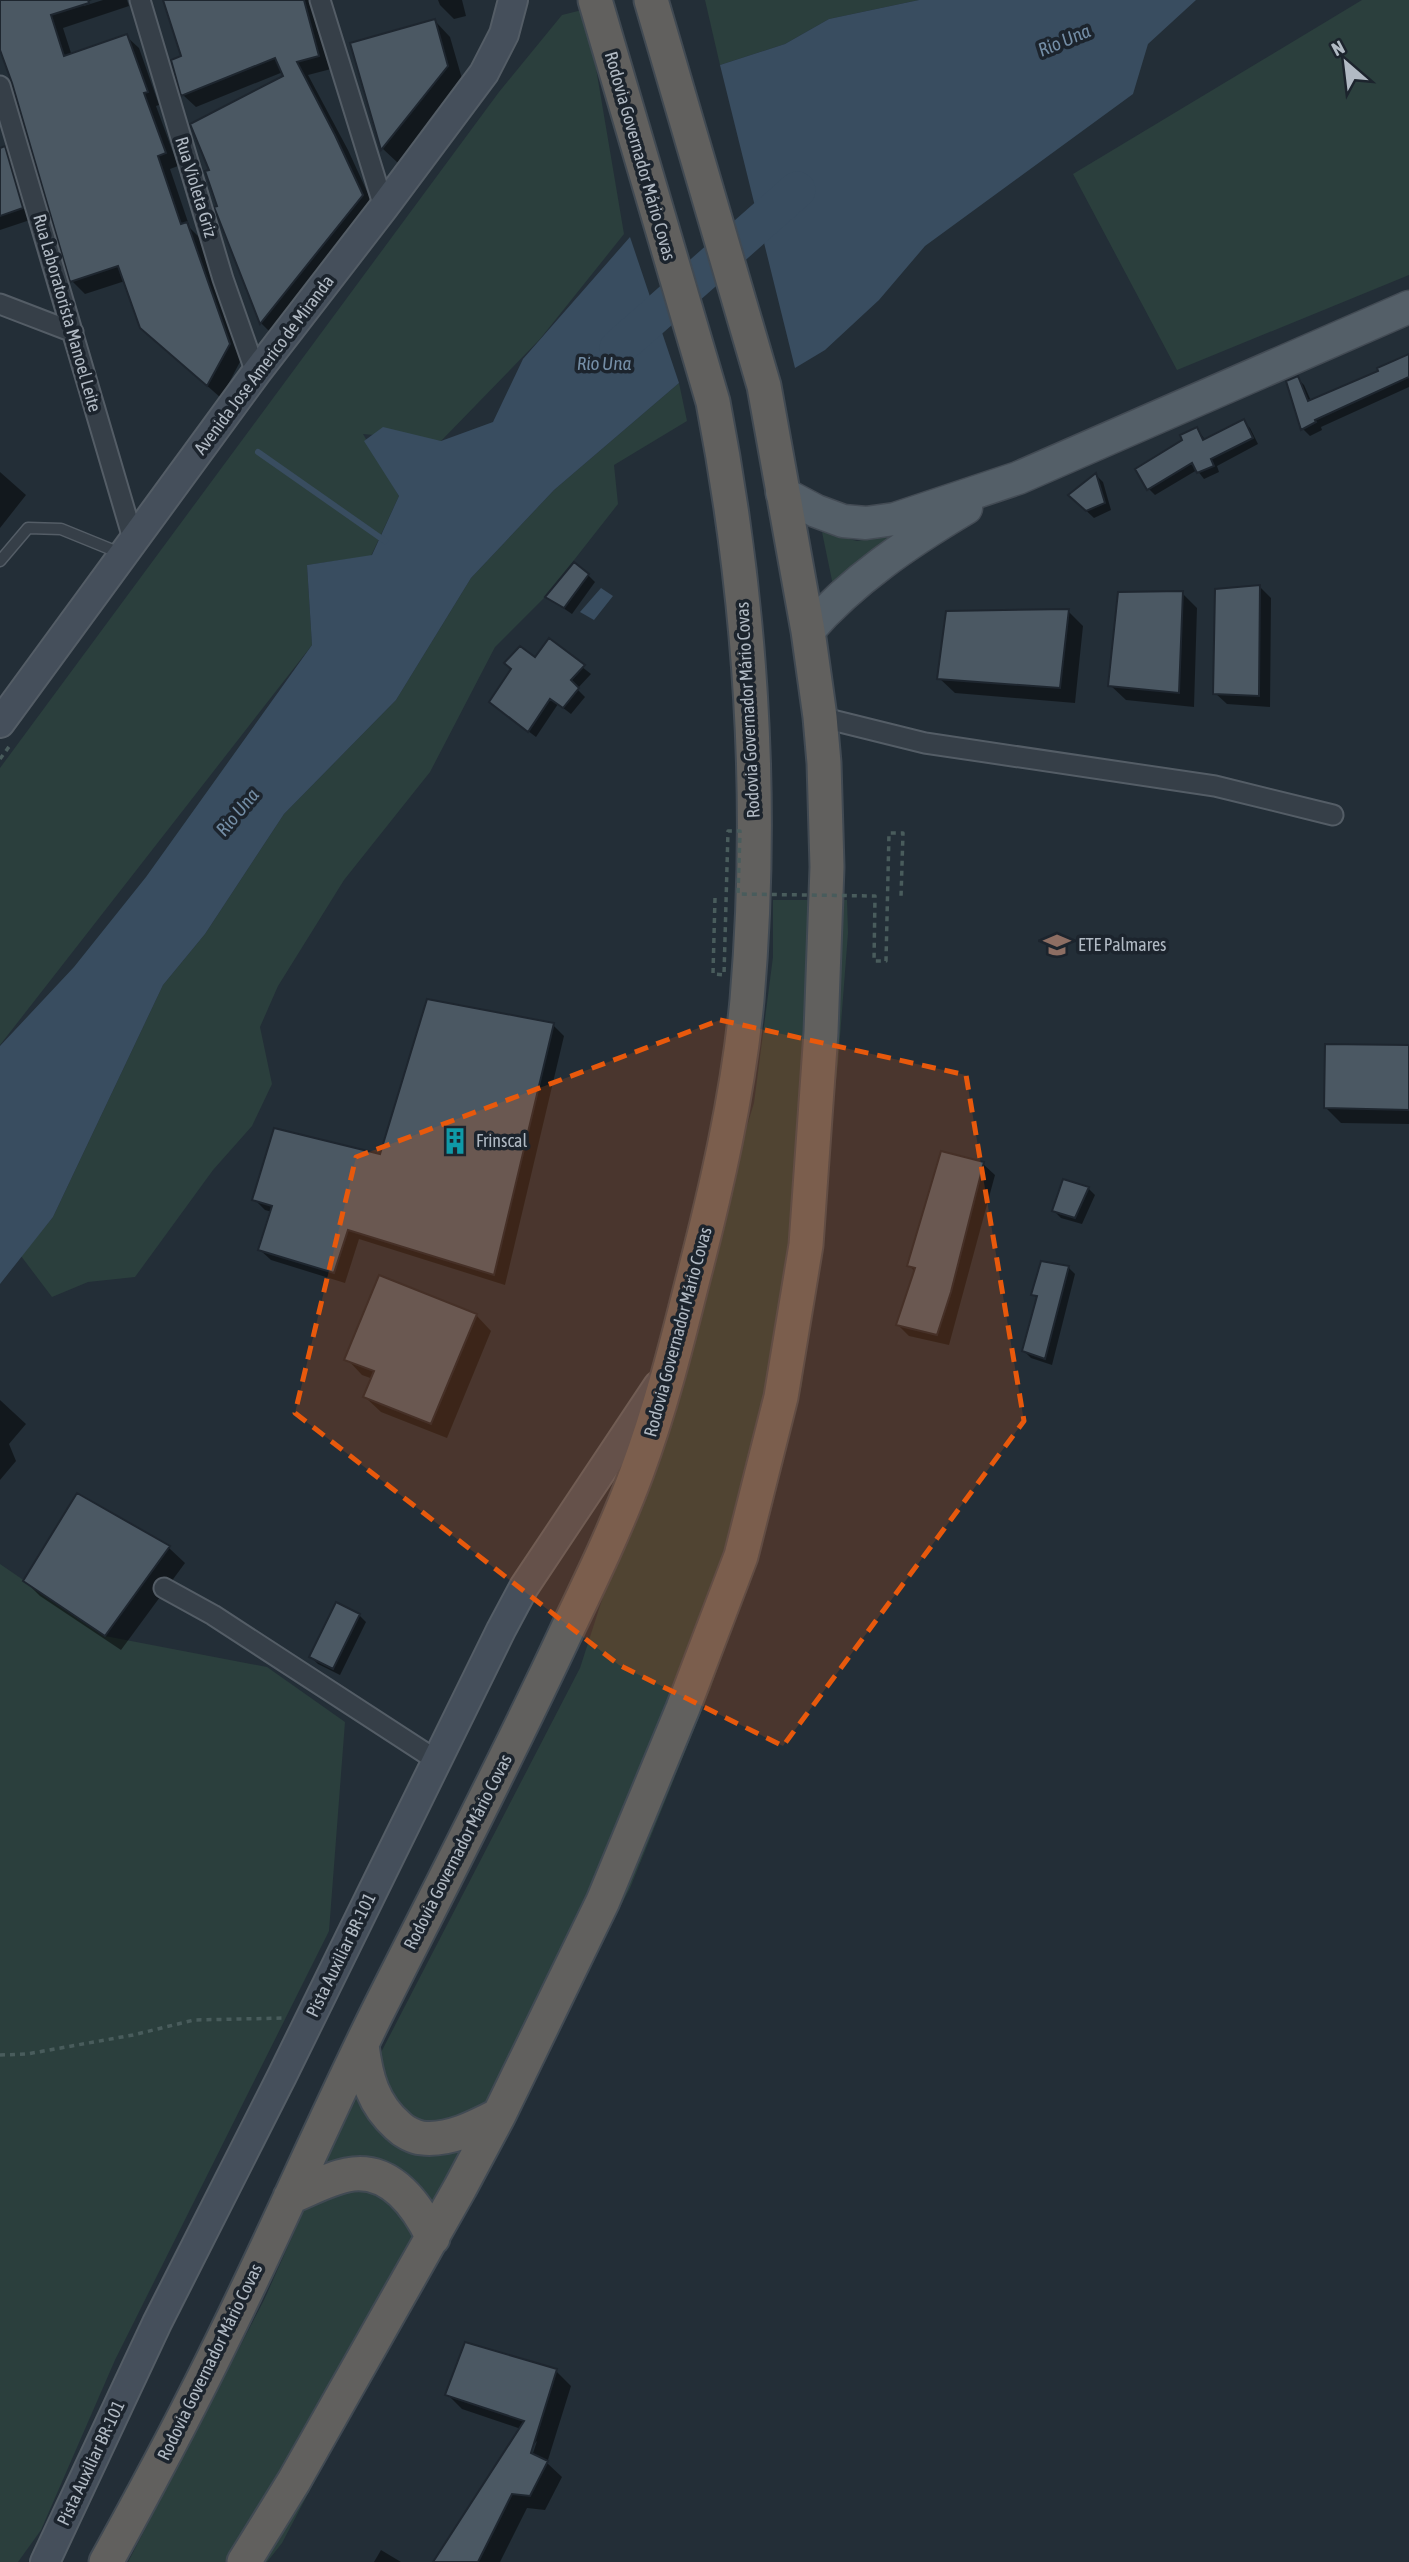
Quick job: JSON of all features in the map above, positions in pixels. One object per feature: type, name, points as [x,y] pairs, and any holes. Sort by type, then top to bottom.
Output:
[{"type":"highway","name":"Rodovia Governador Mário Covas","points":[[106,2562],[148,2487],[225,2335],[362,2045],[543,1682],[613,1532],[638,1470],[671,1367],[708,1223],[736,1083],[746,1003],[751,928],[755,791],[750,686],[726,468],[713,402],[595,0]]},
{"type":"highway","points":[[244,2562],[433,2238],[499,2115],[603,1900],[683,1708],[741,1556],[781,1397],[806,1245],[821,1032],[827,867],[820,717],[808,631],[764,386],[651,0]]},
{"type":"highway","points":[[362,2045],[366,2072],[374,2097],[385,2114],[404,2131],[421,2138],[440,2137],[462,2133],[499,2115]]},
{"type":"highway","points":[[290,2197],[347,2175],[366,2175],[382,2179],[403,2192],[433,2238]]},
{"type":"main road","name":"Avenida Jose Americo de Miranda","points":[[0,723],[256,373],[484,73],[504,34],[513,0]]},
{"type":"main road","points":[[782,493],[816,511],[844,521],[866,523],[895,519],[1018,478],[1409,307]]},
{"type":"main road","points":[[808,631],[831,604],[872,571],[1018,478]]},
{"type":"main road","name":"Pista Auxiliar BR-101","points":[[45,2562],[157,2323],[310,2019],[482,1666],[524,1587],[671,1367]]},
{"type":"street","name":"Rua Violeta Griz","points":[[140,0],[223,279],[256,373]]},
{"type":"street","points":[[320,0],[384,207]]},
{"type":"street","name":"Rua Laboratorista Manoel Leite","points":[[0,86],[73,332],[129,548]]},
{"type":"street","points":[[0,304],[73,332]]},
{"type":"street","points":[[820,717],[925,743],[1215,786],[1333,815]]},
{"type":"street","points":[[164,1588],[213,1615],[436,1760]]},
{"type":"lane","points":[[0,561],[28,528],[61,528],[129,548]]},
{"type":"path","points":[[715,898],[713,974],[724,975],[728,831],[740,831],[738,894],[875,896],[874,961],[886,961],[889,833],[903,833],[901,897]]},
{"type":"path","points":[[0,2055],[27,2054],[120,2038],[194,2020],[269,2016],[310,2019]]},
{"type":"highlighted area","points":[[720,1020],[966,1075],[1024,1421],[783,1746],[619,1665],[295,1413],[356,1157]]},
{"type":"green space","points":[[705,0],[919,0],[829,19],[785,44],[720,65]]},
{"type":"green space","points":[[1362,0],[1409,0],[1409,275],[1177,370],[1073,174]]},
{"type":"green space","points":[[586,9],[624,234],[540,339],[441,441],[363,434],[399,496],[371,556],[307,565],[312,645],[0,1045],[0,768],[499,92],[562,15]]},
{"type":"green space","points":[[679,383],[687,421],[614,465],[618,504],[545,597],[495,647],[430,772],[344,880],[278,986],[260,1027],[272,1084],[252,1126],[213,1170],[135,1277],[88,1282],[52,1297],[21,1256],[53,1217],[163,985],[205,934],[284,814],[396,700],[471,578],[554,490]]},
{"type":"green space","points":[[925,523],[835,595],[822,532],[857,541],[890,535]]},
{"type":"green space","points":[[773,900],[847,900],[848,933],[838,1063],[802,1385],[761,1546],[710,1690],[630,1888],[507,2124],[421,2140],[375,2064],[580,1668],[754,1103],[773,957]]},
{"type":"green space","points":[[0,1564],[105,1636],[267,1667],[345,1722],[329,1931],[115,2360],[41,2530],[18,2562],[0,2562]]},
{"type":"green space","points":[[370,2072],[376,2104],[452,2152],[477,2150],[438,2212],[433,2201],[411,2181],[311,2189]]},
{"type":"green space","points":[[334,2180],[427,2205],[377,2363],[282,2543],[267,2562],[128,2562],[264,2300],[309,2199]]},
{"type":"water","points":[[919,0],[1196,0],[1148,44],[1133,94],[925,246],[879,300],[825,350],[795,368],[720,65],[785,44],[829,19]]},
{"type":"water","name":"Rio Una","points":[[630,237],[679,383],[554,490],[471,578],[396,700],[284,814],[205,934],[163,985],[53,1217],[0,1284],[0,1046],[74,967],[146,877],[312,645],[307,565],[372,555],[399,496],[364,441],[383,427],[441,441],[493,422],[523,359]]},
{"type":"water","points":[[601,588],[613,596],[594,620],[580,612]]},
{"type":"building","points":[[0,0],[88,0],[89,3],[51,15],[64,56],[127,34],[148,92],[144,93],[166,153],[158,156],[181,224],[187,222],[230,344],[207,386],[140,328],[118,266],[70,282],[0,50]]},
{"type":"building","points":[[163,0],[304,0],[319,56],[297,62],[363,195],[260,324],[214,207],[217,206],[205,171],[209,170],[190,124],[283,76],[275,58],[181,96],[171,60],[181,56]]},
{"type":"building","points":[[435,19],[448,66],[381,150],[350,43]]},
{"type":"building","points":[[5,146],[23,208],[0,216],[0,148]]},
{"type":"building","points":[[1409,354],[1409,377],[1315,420],[1316,422],[1301,430],[1286,381],[1298,376],[1308,401],[1378,371],[1377,368]]},
{"type":"building","points":[[1244,419],[1253,438],[1211,459],[1214,466],[1197,473],[1192,463],[1147,490],[1135,469],[1182,440],[1180,435],[1197,427],[1203,440]]},
{"type":"building","points":[[1096,473],[1105,503],[1086,511],[1068,495]]},
{"type":"building","points":[[574,562],[589,574],[564,608],[545,597]]},
{"type":"building","points":[[1260,585],[1259,696],[1213,694],[1215,589]]},
{"type":"building","points":[[1183,591],[1179,693],[1108,686],[1118,592]]},
{"type":"building","points":[[1069,609],[1060,688],[937,679],[946,611]]},
{"type":"building","points":[[549,638],[585,665],[571,680],[579,688],[563,708],[550,699],[528,732],[489,702],[511,669],[504,663],[520,646],[535,657]]},
{"type":"building","name":"Frinscal","points":[[427,999],[554,1023],[494,1275],[348,1230],[334,1273],[258,1250],[272,1206],[252,1200],[274,1128],[380,1154]]},
{"type":"building","points":[[1325,1044],[1409,1045],[1409,1110],[1324,1108]]},
{"type":"building","points":[[941,1151],[984,1162],[951,1292],[937,1335],[896,1325],[915,1268],[907,1266]]},
{"type":"building","points":[[1063,1179],[1089,1187],[1075,1218],[1052,1211]]},
{"type":"building","points":[[1041,1261],[1069,1266],[1045,1359],[1022,1351],[1037,1296],[1031,1295]]},
{"type":"building","points":[[379,1275],[477,1314],[431,1424],[363,1397],[374,1371],[344,1360]]},
{"type":"building","points":[[77,1493],[170,1546],[105,1636],[23,1581]]},
{"type":"building","points":[[336,1602],[360,1614],[333,1669],[309,1657]]},
{"type":"building","points":[[465,2342],[557,2369],[531,2453],[548,2461],[530,2496],[512,2494],[478,2562],[433,2562],[524,2421],[445,2395]]},
{"type":"waterway","name":"Rio Una","points":[[618,348],[797,190]]},
{"type":"waterway","points":[[258,452],[385,541]]},
{"type":"place","name":"ETE Palmares","points":[[1057,945]]},
{"type":"place","name":"Frinscal","points":[[455,1141]]}]
